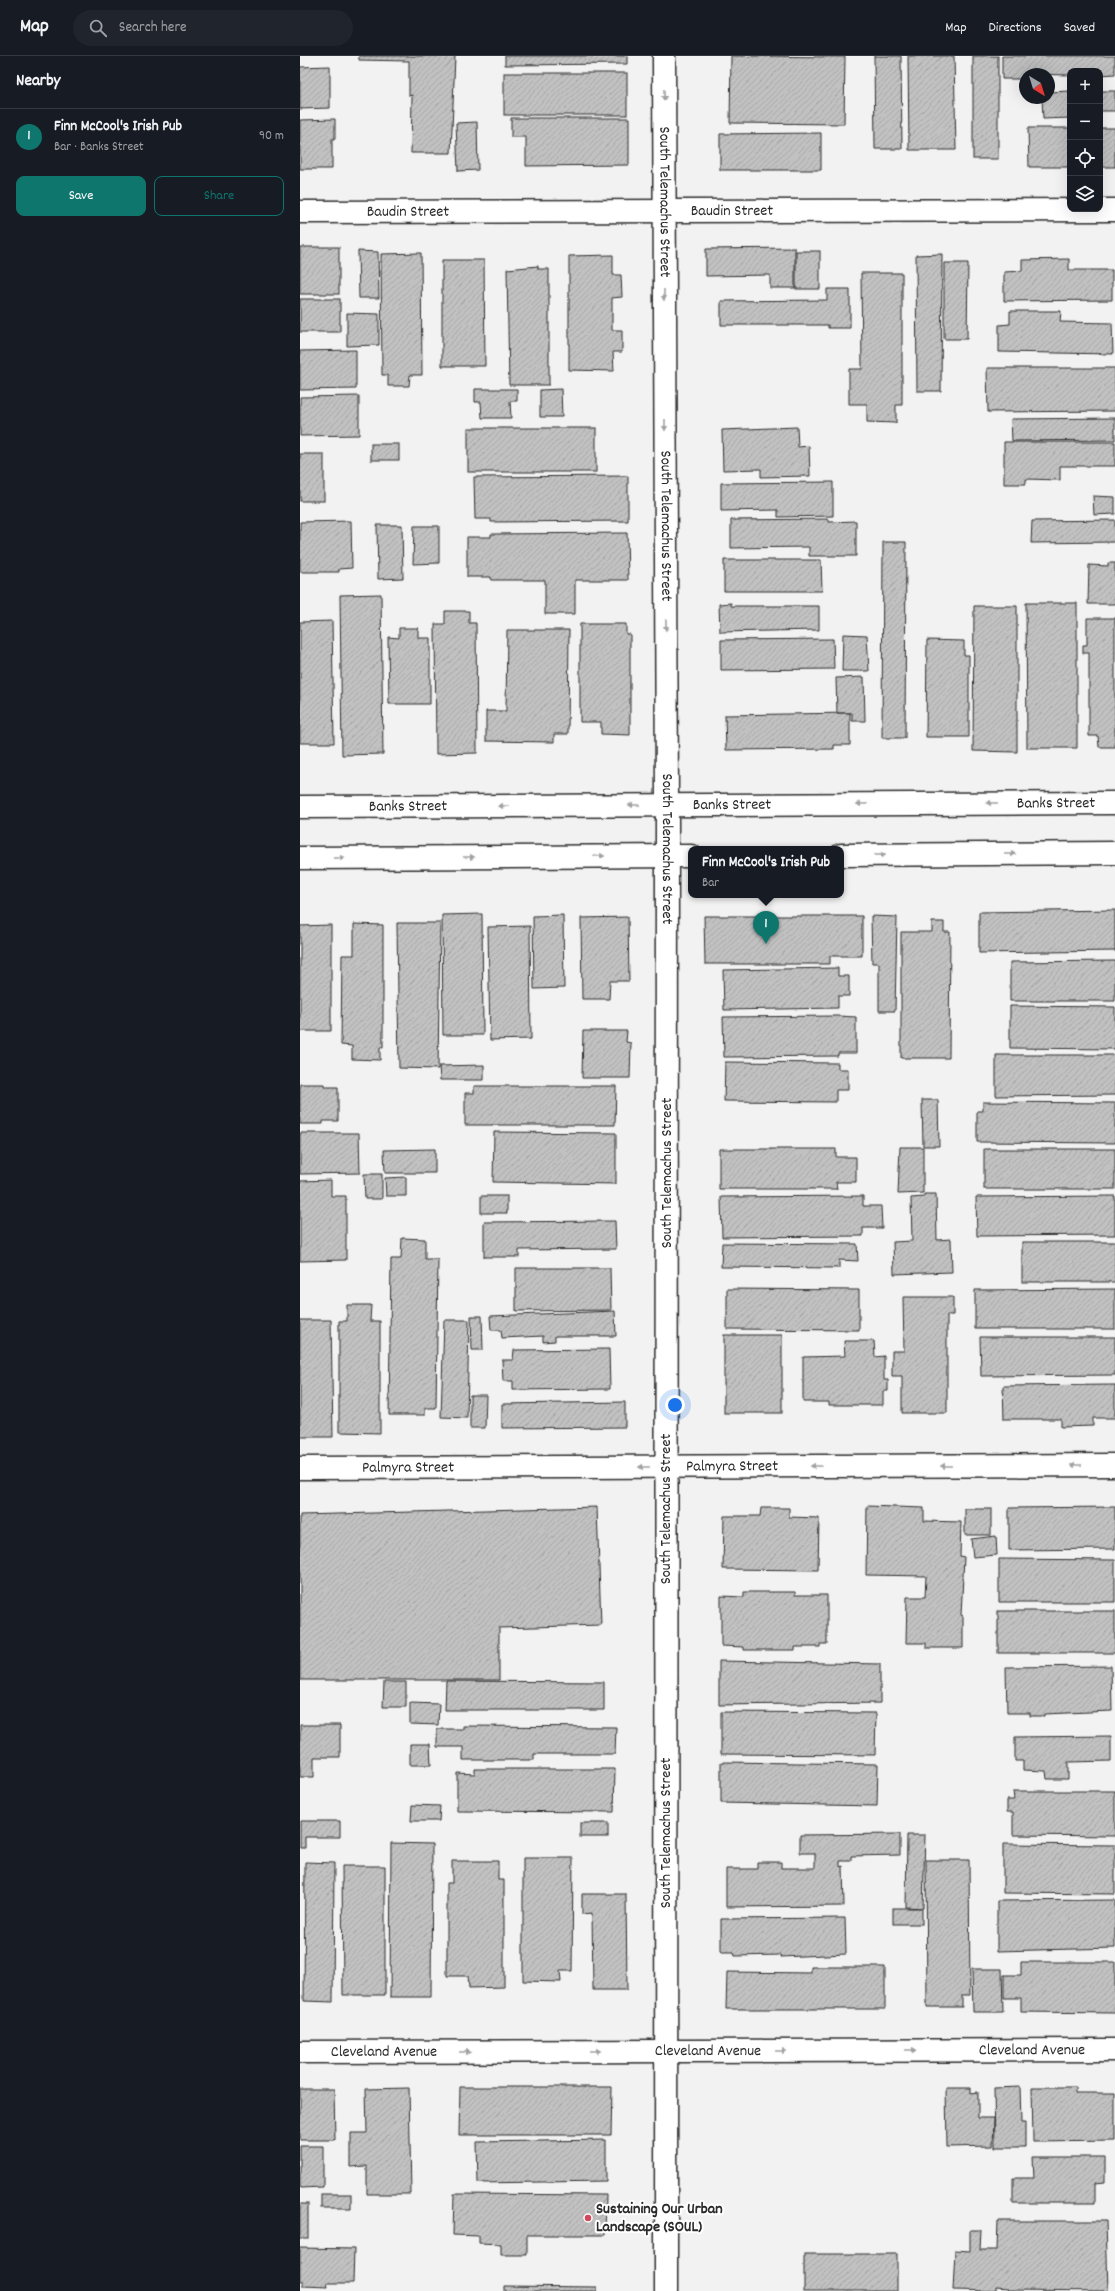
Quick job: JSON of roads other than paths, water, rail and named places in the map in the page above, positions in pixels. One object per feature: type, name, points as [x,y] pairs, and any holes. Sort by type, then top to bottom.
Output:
[{"type":"street","name":"South Telemachus Street","points":[[664,56],[663,211],[667,805],[666,2291]]},
{"type":"street","name":"Baudin Street","points":[[300,212],[1115,210]]},
{"type":"street","name":"Banks Street","points":[[300,807],[1115,802]]},
{"type":"street","points":[[844,855],[1115,854]]},
{"type":"street","points":[[300,858],[688,856]]},
{"type":"street","name":"Palmyra Street","points":[[300,1468],[1115,1465]]},
{"type":"street","name":"Cleveland Avenue","points":[[300,2052],[1115,2050]]},
{"type":"place","name":"Finn McCool's Irish Pub","points":[[766,944]]},
{"type":"place","name":"Sustaining Our Urban Landscape (SOUL)","points":[[588,2218]]}]
